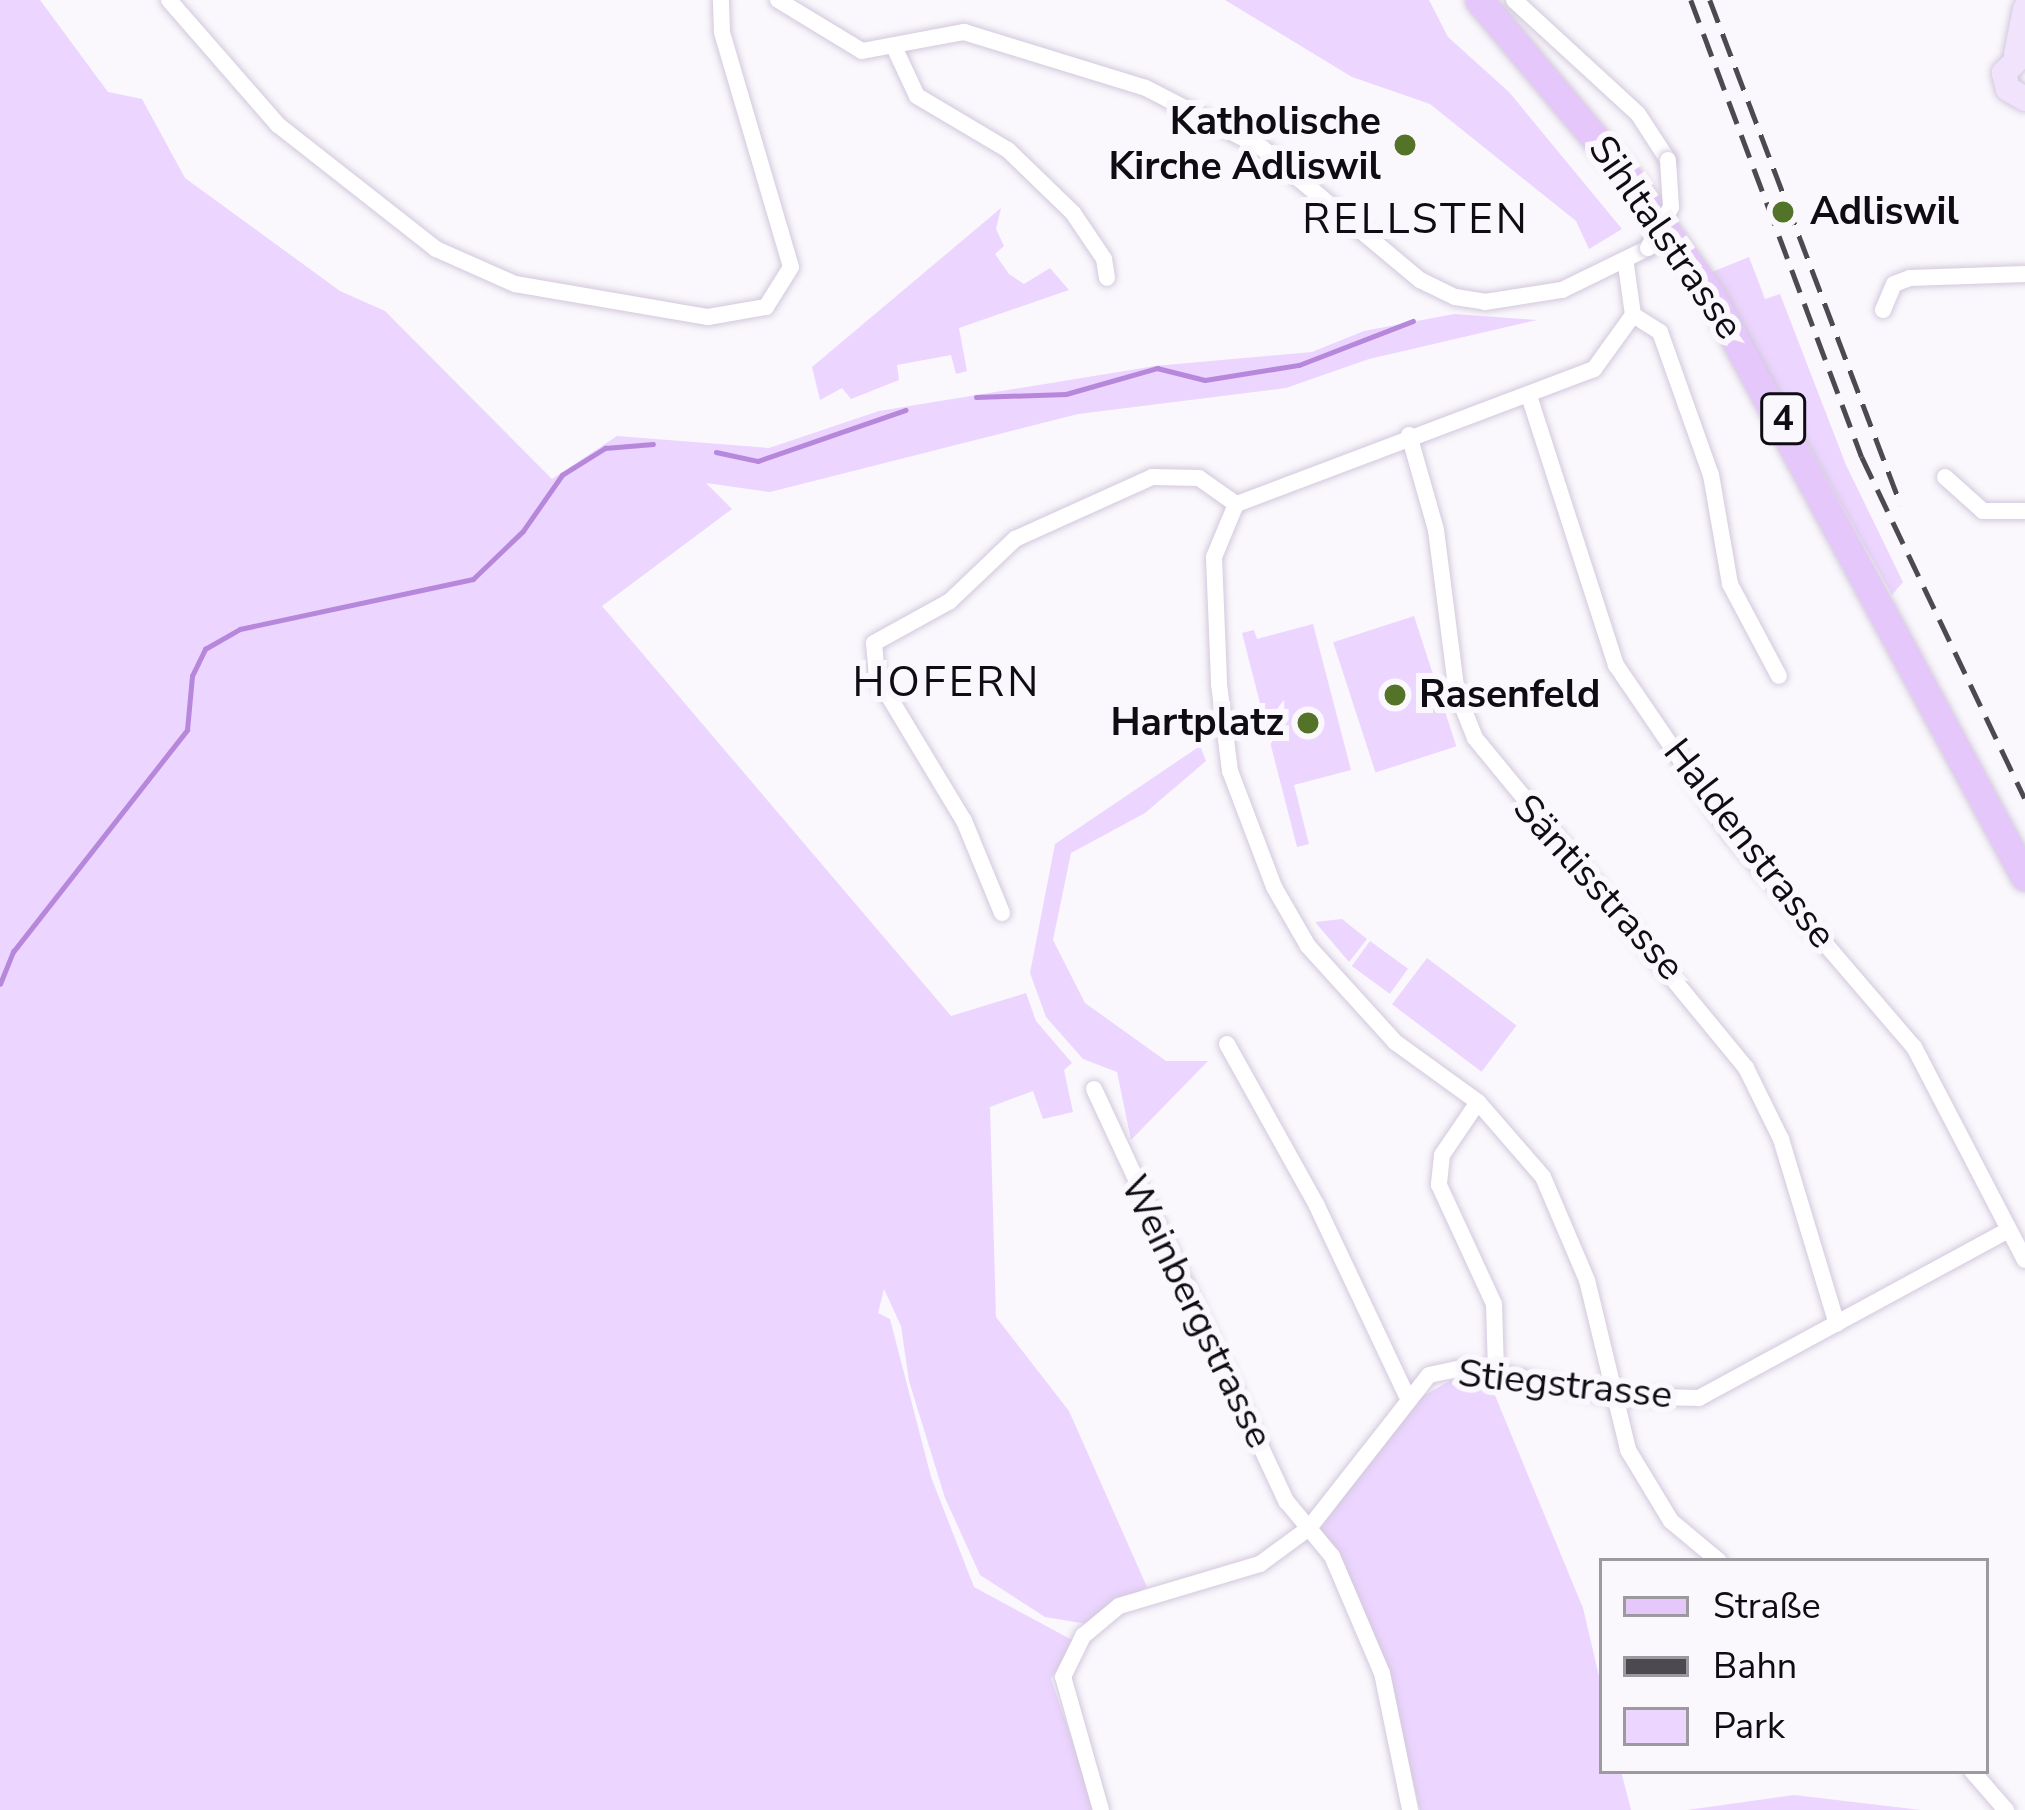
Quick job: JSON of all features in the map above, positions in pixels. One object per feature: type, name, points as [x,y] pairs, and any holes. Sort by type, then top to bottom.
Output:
[{"type":"main road","name":"Sihltalstrasse","points":[[1479,0],[1634,185],[1711,295],[2025,877]]},
{"type":"main road","points":[[2024,101],[2004,79],[2020,53],[2025,9]]},
{"type":"street","points":[[169,0],[278,125],[436,249],[514,284],[708,317],[766,307],[791,267],[722,32],[721,0]]},
{"type":"street","points":[[778,0],[854,50],[895,49],[964,32],[1146,88],[1262,148],[1442,293],[1485,302],[1531,297],[1626,266],[1648,248],[1671,207],[1668,160],[1638,114],[1514,0]]},
{"type":"street","points":[[895,49],[917,96],[1008,150],[1073,213],[1104,259],[1107,278]]},
{"type":"street","points":[[1626,266],[1633,315],[1594,369],[1530,399],[1408,435],[1236,505],[1214,557],[1219,684],[1230,771],[1244,816],[1308,946],[1395,1042],[1478,1102],[1523,1149],[1561,1211],[1587,1280],[1612,1396],[1647,1486],[1671,1521],[1715,1558]]},
{"type":"street","points":[[1882,310],[1901,280],[2025,274]]},
{"type":"street","points":[[1633,315],[1660,332],[1711,475],[1730,584],[1778,676]]},
{"type":"street","name":"Haldenstrasse","points":[[1530,399],[1616,665],[1732,835],[1914,1046],[2025,1261]]},
{"type":"street","name":"Säntisstrasse","points":[[1408,435],[1436,530],[1456,693],[1475,738],[1494,771],[1617,902],[1746,1068],[1781,1139],[1837,1324]]},
{"type":"street","points":[[1945,477],[1983,511],[2025,511]]},
{"type":"street","points":[[1002,913],[964,821],[878,677],[874,643],[950,601],[1015,539],[1151,478],[1199,478],[1236,505]]},
{"type":"street","points":[[1227,1043],[1320,1211],[1406,1394]]},
{"type":"street","name":"Weinbergstrasse","points":[[1094,1089],[1287,1502],[1332,1556],[1382,1673],[1411,1810]]},
{"type":"street","points":[[1478,1102],[1442,1155],[1439,1185],[1494,1304],[1501,1339],[1496,1372]]},
{"type":"street","name":"Stiegstrasse","points":[[1101,1810],[1063,1677],[1083,1636],[1120,1606],[1260,1564],[1309,1528],[1406,1394],[1446,1369],[1496,1372],[1612,1396],[1699,1398],[2006,1231]]},
{"type":"street","points":[[1975,1774],[2006,1810]]},
{"type":"green space","points":[[0,0],[40,0],[108,92],[142,99],[185,178],[340,291],[385,311],[552,479],[617,436],[769,448],[879,411],[1155,366],[1312,352],[1364,331],[1454,314],[1537,320],[1369,359],[1286,388],[1078,414],[770,492],[706,483],[732,509],[602,606],[951,1016],[1026,993],[1036,1021],[1072,1063],[1064,1070],[1073,1112],[1043,1119],[1033,1091],[990,1107],[996,1317],[1069,1411],[1147,1587],[1087,1624],[1045,1617],[980,1575],[945,1498],[909,1381],[901,1326],[884,1289],[878,1313],[890,1319],[931,1477],[974,1587],[1074,1641],[1051,1679],[1096,1810],[0,1810]]},
{"type":"green space","points":[[1225,0],[1429,0],[1448,37],[1509,92],[1622,229],[1589,249],[1576,221],[1430,104],[1352,77]]},
{"type":"green space","points":[[1001,208],[996,229],[1004,246],[995,254],[1009,274],[1024,284],[1050,268],[1069,290],[959,328],[967,371],[956,374],[951,355],[897,365],[899,380],[851,399],[842,388],[820,400],[812,367]]},
{"type":"green space","points":[[1749,257],[1765,299],[1780,294],[1846,465],[1903,582],[1892,595],[1712,272]]},
{"type":"green space","name":"Rasenfeld","points":[[1414,616],[1456,746],[1375,773],[1333,642]]},
{"type":"green space","points":[[1313,624],[1351,770],[1294,785],[1309,844],[1297,847],[1242,633],[1254,630],[1257,639]]},
{"type":"green space","points":[[1200,746],[1206,761],[1145,813],[1071,853],[1053,940],[1085,1003],[1166,1061],[1208,1061],[1131,1140],[1117,1072],[1083,1059],[1046,1017],[1030,973],[1055,844]]},
{"type":"green space","points":[[1342,919],[1367,939],[1349,962],[1315,922]]},
{"type":"green space","points":[[1370,941],[1408,969],[1390,994],[1352,966]]},
{"type":"green space","points":[[1427,958],[1516,1025],[1482,1072],[1392,1004]]},
{"type":"green space","points":[[1453,1379],[1489,1381],[1583,1608],[1599,1676],[1599,1774],[1622,1774],[1631,1810],[1420,1810],[1386,1670],[1319,1531],[1409,1404]]},
{"type":"green space","points":[[1794,1795],[1921,1810],[1687,1810]]},
{"type":"waterway","points":[[976,397],[1066,394],[1157,368],[1205,380],[1299,365],[1413,321]]},
{"type":"waterway","points":[[716,452],[758,461],[905,410]]},
{"type":"waterway","points":[[0,984],[13,952],[187,730],[192,676],[205,649],[240,629],[473,579],[523,531],[562,475],[605,448],[653,444]]},
{"type":"railway","points":[[1691,0],[1862,457],[2025,798]]},
{"type":"railway","points":[[1710,0],[1901,505]]},
{"type":"place","name":"Katholische Kirche Adliswil","points":[[1405,145]]},
{"type":"place","name":"Adliswil","points":[[1783,212]]},
{"type":"place","name":"Rasenfeld","points":[[1395,695]]},
{"type":"place","name":"Hartplatz","points":[[1308,723]]},
{"type":"district","name":"RELLSTEN","points":[[1416,220]]},
{"type":"district","name":"HOFERN","points":[[947,683]]}]
